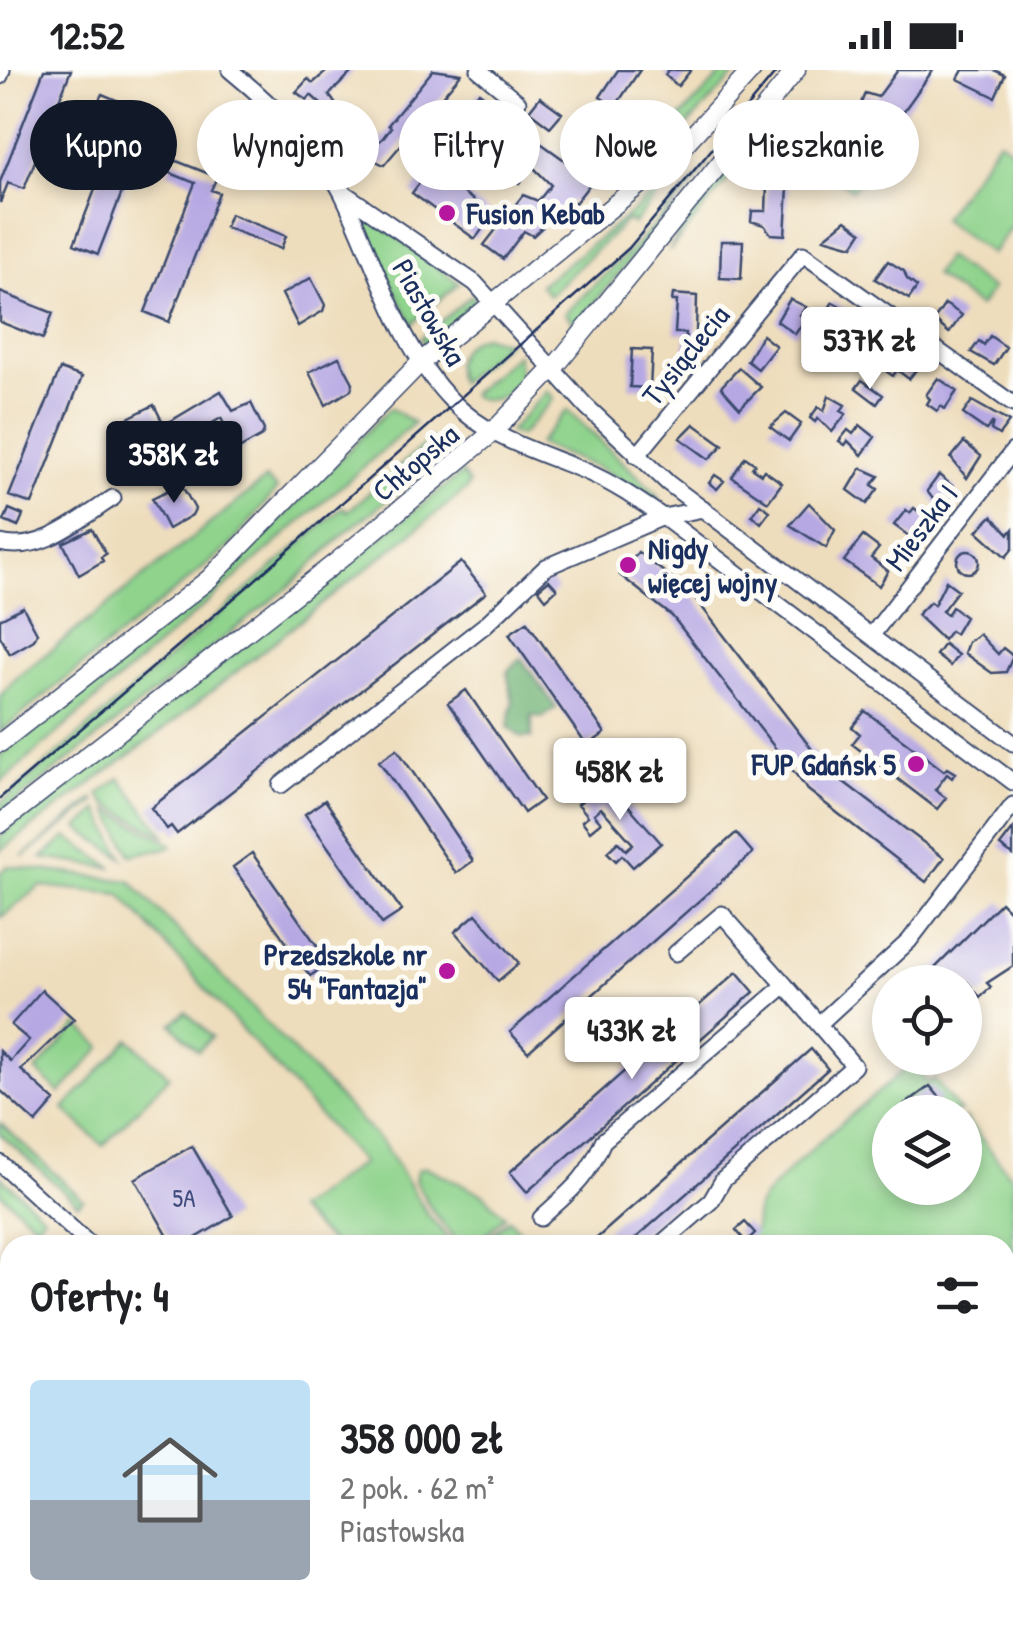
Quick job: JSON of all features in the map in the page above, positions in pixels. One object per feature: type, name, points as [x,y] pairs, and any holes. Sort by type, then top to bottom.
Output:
[{"type":"main road","name":"Chłopska","points":[[0,744],[208,579],[422,362],[672,158],[752,70]]},
{"type":"main road","name":"Chłopska","points":[[0,824],[338,560],[492,434],[553,369],[796,70]]},
{"type":"street","name":"Piastowska","points":[[230,70],[262,100]]},
{"type":"street","points":[[479,70],[516,100]]},
{"type":"street","name":"Piastowska","points":[[340,190],[403,230],[493,302],[637,456],[668,483],[1013,743]]},
{"type":"street","name":"Piastowska","points":[[340,190],[362,246],[422,362],[448,397],[492,434],[620,488],[663,517],[1013,782]]},
{"type":"street","name":"Tysiąclecia","points":[[637,456],[803,254],[1013,404]]},
{"type":"street","name":"Mieszka I","points":[[872,635],[1013,451]]},
{"type":"street","points":[[663,517],[668,483]]},
{"type":"street","points":[[0,543],[20,546],[40,542],[113,498]]},
{"type":"street","points":[[281,785],[484,625],[546,568],[663,517],[703,509]]},
{"type":"street","points":[[819,1024],[909,940],[1013,805]]},
{"type":"street","points":[[672,1235],[711,1202],[723,1180],[854,1066],[722,914],[676,953]]},
{"type":"street","points":[[541,1218],[584,1179],[595,1165],[602,1142],[785,985]]},
{"type":"street","points":[[0,1164],[79,1235]]},
{"type":"green space","points":[[726,70],[740,70],[693,119],[693,104]]},
{"type":"green space","points":[[999,140],[1013,150],[1013,224],[991,254],[942,219]]},
{"type":"green space","points":[[713,186],[713,190],[719,190],[669,251],[686,219]]},
{"type":"green space","points":[[656,190],[662,190],[633,224],[627,220],[549,295],[540,285]]},
{"type":"green space","points":[[688,190],[576,325],[565,313]]},
{"type":"green space","points":[[355,206],[459,283],[412,324],[353,209]]},
{"type":"green space","points":[[946,257],[992,289],[979,307],[934,275]]},
{"type":"green space","points":[[472,295],[477,302],[425,345],[421,338]]},
{"type":"green space","points":[[484,336],[507,342],[459,383],[459,354],[469,343]]},
{"type":"green space","points":[[517,354],[520,375],[506,394],[485,400],[470,395]]},
{"type":"green space","points":[[547,391],[554,398],[520,436],[509,432]]},
{"type":"green space","points":[[390,408],[414,423],[0,783],[0,755],[230,571]]},
{"type":"green space","points":[[567,410],[660,501],[601,469],[538,444]]},
{"type":"green space","points":[[431,439],[445,455],[346,532],[291,585],[0,814],[0,804],[343,507],[348,511]]},
{"type":"green space","points":[[462,473],[469,484],[466,490],[155,736],[0,851],[0,837],[11,827]]},
{"type":"green space","points":[[266,479],[277,489],[229,547],[0,732],[0,696],[15,679]]},
{"type":"green space","points":[[521,658],[556,708],[542,718],[532,715],[532,737],[522,738],[508,727],[513,702],[507,672]]},
{"type":"green space","points":[[120,778],[166,837],[105,803],[99,794]]},
{"type":"green space","points":[[93,799],[95,802],[23,857]]},
{"type":"green space","points":[[99,810],[123,858],[78,828]]},
{"type":"green space","points":[[109,810],[171,844],[171,847],[131,855]]},
{"type":"green space","points":[[67,837],[113,868],[42,858]]},
{"type":"green space","points":[[8,866],[130,881],[384,1145],[428,1215],[445,1235],[323,1235],[296,1210],[362,1163],[120,894],[41,886],[0,918],[0,872]]},
{"type":"green space","points":[[186,1012],[212,1037],[198,1051],[172,1024]]},
{"type":"green space","points":[[78,1025],[102,1047],[60,1093],[36,1071]]},
{"type":"green space","points":[[129,1039],[169,1076],[103,1146],[64,1109]]},
{"type":"green space","points":[[898,1075],[922,1075],[928,1083],[934,1079],[947,1095],[874,1095]]},
{"type":"green space","points":[[872,1097],[872,1205],[982,1205],[982,1140],[1013,1179],[1013,1235],[751,1235],[759,1204],[781,1178]]},
{"type":"green space","points":[[0,1123],[83,1200],[78,1204],[0,1134]]},
{"type":"green space","points":[[426,1167],[483,1194],[505,1216],[485,1235],[453,1235],[415,1181],[417,1170]]},
{"type":"green space","points":[[0,1176],[44,1216],[36,1225],[0,1193]]},
{"type":"green space","points":[[509,1219],[524,1235],[492,1235]]},
{"type":"building","points":[[44,70],[71,70],[59,100],[32,100]]},
{"type":"building","points":[[328,70],[354,70],[329,95],[333,100],[316,100],[311,95],[307,100],[296,92],[308,79],[313,83]]},
{"type":"building","points":[[433,70],[461,74],[439,100],[408,100]]},
{"type":"building","points":[[618,70],[640,70],[620,100],[600,97]]},
{"type":"building","points":[[668,70],[691,70],[678,86],[665,75]]},
{"type":"building","points":[[898,70],[933,70],[912,100],[862,100],[865,93],[878,97]]},
{"type":"building","points":[[963,70],[994,70],[1005,75],[995,97],[958,79]]},
{"type":"building","points":[[479,92],[490,100],[474,100]]},
{"type":"building","points":[[540,97],[560,112],[550,127],[540,119]]},
{"type":"building","points":[[30,106],[30,174],[24,189],[8,183],[0,203],[0,182]]},
{"type":"building","points":[[399,112],[399,147],[384,165],[379,162],[379,141],[391,127],[388,125]]},
{"type":"building","points":[[540,143],[560,157],[560,190],[585,190],[575,203],[571,200],[533,236],[524,231],[503,259],[484,245],[523,195],[538,201],[551,185],[540,174]]},
{"type":"building","points":[[177,161],[197,169],[197,190],[219,193],[169,322],[145,312],[195,183],[177,176]]},
{"type":"building","points":[[95,190],[123,190],[98,254],[74,244]]},
{"type":"building","points":[[460,190],[493,215],[475,239],[412,193]]},
{"type":"building","points":[[767,190],[788,190],[785,235],[771,234],[764,225],[751,221],[752,211],[766,211]]},
{"type":"building","points":[[230,214],[286,236],[281,249],[225,227]]},
{"type":"building","points":[[846,220],[862,232],[853,246],[824,238]]},
{"type":"building","points":[[721,241],[743,241],[741,279],[720,278]]},
{"type":"building","points":[[888,261],[904,271],[917,287],[909,299],[875,279]]},
{"type":"building","points":[[311,278],[325,305],[323,311],[298,326],[282,294]]},
{"type":"building","points":[[0,292],[53,313],[43,339],[0,322]]},
{"type":"building","points":[[673,294],[697,296],[696,333],[703,333],[702,350],[685,349],[686,333],[675,333],[677,301],[672,301]]},
{"type":"building","points":[[790,299],[806,307],[800,315],[805,320],[795,334],[777,321]]},
{"type":"building","points":[[833,302],[856,315],[848,332],[845,329],[838,339],[820,321]]},
{"type":"building","points":[[945,304],[962,315],[949,333],[934,320]]},
{"type":"building","points":[[874,327],[888,338],[876,355],[855,339],[863,329],[869,333]]},
{"type":"building","points":[[762,335],[776,346],[758,369],[747,361]]},
{"type":"building","points":[[990,336],[1006,347],[994,365],[971,352],[979,341],[984,345]]},
{"type":"building","points":[[632,349],[652,350],[650,388],[630,387]]},
{"type":"building","points":[[896,351],[903,356],[906,351],[922,362],[909,379],[897,370],[893,376],[883,369]]},
{"type":"building","points":[[339,357],[353,383],[351,390],[326,405],[309,372]]},
{"type":"building","points":[[739,368],[761,387],[740,408],[721,387]]},
{"type":"building","points":[[60,369],[82,377],[32,504],[9,496]]},
{"type":"building","points":[[938,378],[957,391],[945,409],[941,406],[937,411],[927,404],[930,399],[926,395]]},
{"type":"building","points":[[862,380],[883,395],[877,404],[856,388]]},
{"type":"building","points":[[221,391],[233,411],[251,403],[264,430],[262,436],[237,450],[221,418],[171,448],[164,437],[140,451],[124,420],[154,405],[164,425]]},
{"type":"building","points":[[829,396],[845,405],[841,411],[846,414],[832,432],[818,418],[815,422],[810,418],[818,407],[824,411]]},
{"type":"building","points":[[972,401],[1009,422],[999,435],[991,430],[993,422],[986,430],[963,414]]},
{"type":"building","points":[[786,413],[801,424],[789,441],[770,427]]},
{"type":"building","points":[[694,424],[723,445],[709,459],[680,438]]},
{"type":"building","points":[[860,425],[875,437],[862,455],[848,441],[845,445],[839,441],[848,430],[853,434]]},
{"type":"building","points":[[964,442],[981,456],[967,478],[951,458]]},
{"type":"building","points":[[745,457],[755,464],[752,468],[761,474],[764,470],[782,483],[768,502],[732,477]]},
{"type":"building","points":[[861,468],[879,476],[872,485],[878,489],[867,504],[848,490]]},
{"type":"building","points":[[715,475],[724,481],[717,489],[709,483]]},
{"type":"building","points":[[939,475],[956,489],[942,511],[927,491]]},
{"type":"building","points":[[181,484],[195,509],[192,515],[168,529],[152,498]]},
{"type":"building","points":[[809,503],[835,530],[826,548],[790,525]]},
{"type":"building","points":[[760,504],[770,511],[761,523],[752,515]]},
{"type":"building","points":[[914,508],[931,521],[918,543],[894,525],[906,510],[910,513]]},
{"type":"building","points":[[9,509],[23,515],[18,527],[4,521]]},
{"type":"building","points":[[992,516],[1009,534],[1013,529],[1013,548],[1006,557],[977,531]]},
{"type":"building","points":[[92,529],[106,554],[101,557],[103,561],[79,575],[63,543]]},
{"type":"building","points":[[863,536],[879,548],[871,558],[888,571],[879,586],[844,561]]},
{"type":"building","points":[[968,551],[976,554],[976,570],[968,573],[960,570],[957,562],[960,554]]},
{"type":"building","points":[[638,552],[691,593],[828,770],[944,858],[926,882],[808,790],[672,616],[620,575]]},
{"type":"building","points":[[461,562],[486,593],[177,834],[171,826],[167,829],[151,808]]},
{"type":"building","points":[[549,580],[557,589],[546,599],[538,589]]},
{"type":"building","points":[[946,581],[958,590],[942,611],[947,615],[952,607],[965,617],[955,634],[950,631],[943,640],[917,615],[930,602],[934,605]]},
{"type":"building","points":[[23,607],[37,633],[34,640],[10,654],[0,636],[0,619]]},
{"type":"building","points":[[527,622],[605,733],[587,746],[509,634]]},
{"type":"building","points":[[979,634],[998,654],[1003,648],[1013,656],[1006,672],[992,673],[964,653],[968,642]]},
{"type":"building","points":[[944,644],[958,655],[950,666],[936,655]]},
{"type":"building","points":[[466,690],[542,800],[524,813],[448,703]]},
{"type":"building","points":[[865,711],[944,771],[947,768],[955,773],[952,778],[947,774],[935,790],[946,798],[937,809],[852,744],[860,734],[852,727]]},
{"type":"building","points":[[397,749],[473,861],[456,873],[379,761]]},
{"type":"building","points":[[606,780],[661,843],[633,867],[622,855],[616,861],[607,852],[618,842],[626,850],[633,844],[601,808],[594,814],[601,822],[590,831],[582,821],[588,816],[578,804]]},
{"type":"building","points":[[325,800],[402,911],[382,924],[305,814]]},
{"type":"building","points":[[1013,829],[1013,855],[1000,846]]},
{"type":"building","points":[[736,833],[753,853],[528,1052],[510,1032]]},
{"type":"building","points":[[252,853],[329,963],[310,976],[233,867]]},
{"type":"building","points":[[1001,902],[1013,914],[1013,966],[987,983],[991,987],[982,995],[982,965],[938,965]]},
{"type":"building","points":[[476,914],[519,963],[498,981],[455,932]]},
{"type":"building","points":[[737,972],[754,992],[527,1192],[510,1172]]},
{"type":"building","points":[[42,990],[74,1019],[21,1070],[55,1101],[36,1123],[0,1090],[0,1051],[10,1061],[29,1040],[11,1025]]},
{"type":"building","points":[[811,1049],[828,1069],[639,1235],[600,1235]]},
{"type":"building","points":[[930,1086],[938,1095],[918,1095]]},
{"type":"building","points":[[192,1146],[233,1216],[201,1235],[167,1235],[135,1179]]},
{"type":"building","points":[[745,1222],[755,1233],[740,1235],[736,1230]]},
{"type":"tram line","points":[[0,798],[247,587],[629,248],[778,70]]},
{"type":"place","name":"Fusion Kebab","points":[[447,213]]},
{"type":"place","name":"Nigdy więcej wojny","points":[[628,565]]},
{"type":"place","name":"FUP Gdańsk 5","points":[[916,764]]},
{"type":"place","name":"Przedszkole nr 54 \"Fantazja\"","points":[[447,971]]}]
